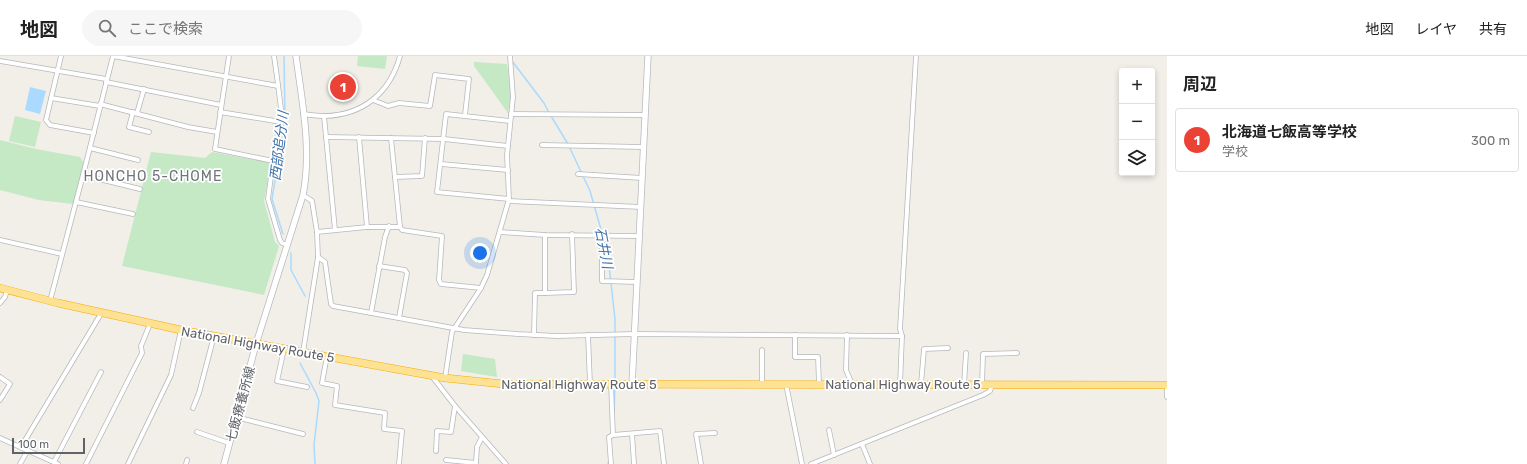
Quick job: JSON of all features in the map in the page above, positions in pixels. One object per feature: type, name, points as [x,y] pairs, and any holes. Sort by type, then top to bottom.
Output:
[{"type":"highway","name":"National Highway Route 5","points":[[4,289],[181,330],[445,378],[503,384],[1167,385]]},
{"type":"street","points":[[61,56],[46,120],[47,123],[50,125],[94,133]]},
{"type":"street","points":[[50,300],[94,133],[112,56],[278,86]]},
{"type":"street","points":[[229,56],[215,149],[273,161]]},
{"type":"street","points":[[274,56],[281,122],[273,161],[268,199],[280,240],[282,243],[287,245]]},
{"type":"street","name":"七飯療養所線","points":[[224,464],[256,344],[303,196],[307,169],[307,151],[296,56]]},
{"type":"street","points":[[303,114],[324,116],[343,114],[356,110],[373,100],[387,86],[393,77],[400,56]]},
{"type":"street","points":[[445,378],[452,332],[481,288],[487,275],[509,200],[508,146],[513,96],[510,56]]},
{"type":"street","points":[[632,384],[648,56]]},
{"type":"street","points":[[900,385],[902,336],[900,329],[916,56]]},
{"type":"street","points":[[0,62],[57,71],[221,105]]},
{"type":"street","points":[[373,100],[388,106],[399,103],[430,106],[435,75],[469,79],[465,115]]},
{"type":"street","points":[[144,89],[129,127],[148,132]]},
{"type":"street","points":[[51,98],[100,105],[188,127],[217,132]]},
{"type":"street","points":[[220,112],[281,122]]},
{"type":"street","points":[[510,121],[446,114],[438,192],[509,200],[641,207]]},
{"type":"street","points":[[511,114],[645,116]]},
{"type":"street","points":[[324,116],[335,230]]},
{"type":"street","points":[[326,137],[425,138],[508,146]]},
{"type":"street","points":[[359,138],[367,227]]},
{"type":"street","points":[[391,138],[400,227]]},
{"type":"street","points":[[395,177],[422,176],[425,138]]},
{"type":"street","points":[[542,145],[643,147]]},
{"type":"street","points":[[90,148],[138,160]]},
{"type":"street","points":[[441,164],[508,170]]},
{"type":"street","points":[[578,174],[642,178]]},
{"type":"street","points":[[83,175],[140,188]]},
{"type":"street","points":[[303,196],[312,201],[318,257],[303,352]]},
{"type":"street","points":[[76,202],[133,214]]},
{"type":"street","points":[[316,232],[389,226],[400,227],[402,230],[442,236],[438,280],[441,284],[481,288]]},
{"type":"street","points":[[371,313],[385,237],[389,226]]},
{"type":"street","points":[[500,232],[545,235],[602,234],[639,236]]},
{"type":"street","points":[[534,335],[535,293],[574,292],[572,234]]},
{"type":"street","points":[[602,234],[602,281],[637,282]]},
{"type":"street","points":[[545,235],[545,293]]},
{"type":"street","points":[[0,240],[62,254]]},
{"type":"street","points":[[318,257],[325,262],[331,304],[333,306],[454,328],[534,335],[634,334],[902,336]]},
{"type":"street","points":[[379,266],[405,270],[407,273],[399,318]]},
{"type":"street","points":[[0,303],[5,297],[4,289]]},
{"type":"street","points":[[21,447],[102,312]]},
{"type":"street","points":[[86,464],[142,353],[141,346],[150,324]]},
{"type":"street","points":[[128,464],[172,375],[181,330]]},
{"type":"street","points":[[588,335],[590,384]]},
{"type":"street","points":[[795,335],[795,357],[818,356],[819,384]]},
{"type":"street","points":[[847,335],[846,370],[852,384]]},
{"type":"street","points":[[193,408],[199,393],[214,336]]},
{"type":"street","points":[[284,348],[277,381],[307,387]]},
{"type":"street","points":[[921,384],[924,349],[948,348]]},
{"type":"street","points":[[762,350],[762,384]]},
{"type":"street","points":[[964,385],[966,353]]},
{"type":"street","points":[[982,384],[984,354],[1016,353]]},
{"type":"street","points":[[327,356],[322,383],[338,386],[335,405],[385,413],[384,429],[402,431],[399,464]]},
{"type":"street","points":[[0,438],[56,463],[101,372]]},
{"type":"street","points":[[431,375],[455,406],[506,464]]},
{"type":"street","points":[[0,377],[10,384],[0,400]]},
{"type":"street","points":[[611,384],[613,435]]},
{"type":"street","points":[[786,384],[802,464]]},
{"type":"street","points":[[811,464],[821,462],[834,455],[983,395],[990,391],[992,384]]},
{"type":"street","points":[[1167,385],[1167,396]]},
{"type":"street","points":[[436,452],[437,431],[451,432],[455,406]]},
{"type":"street","points":[[236,417],[303,434]]},
{"type":"street","points":[[829,430],[834,455]]},
{"type":"street","points":[[611,464],[609,437],[613,435],[660,431],[664,464]]},
{"type":"street","points":[[197,432],[229,443]]},
{"type":"street","points":[[701,464],[696,434],[715,433]]},
{"type":"street","points":[[632,434],[634,464]]},
{"type":"street","points":[[446,460],[476,463],[477,447],[482,437]]},
{"type":"street","points":[[862,444],[870,464]]},
{"type":"street","points":[[20,464],[28,450]]},
{"type":"green space","points":[[358,56],[387,56],[385,69],[357,66]]},
{"type":"green space","points":[[474,62],[507,64],[511,95],[508,113],[474,66]]},
{"type":"green space","points":[[15,116],[41,122],[35,147],[9,141]]},
{"type":"green space","points":[[0,140],[36,149],[80,157],[84,163],[73,204],[39,200],[0,190]]},
{"type":"green space","points":[[151,152],[205,158],[212,152],[271,163],[264,201],[275,242],[279,246],[264,295],[122,266]]},
{"type":"green space","points":[[463,354],[495,359],[497,377],[461,371]]},
{"type":"water","points":[[30,87],[46,91],[40,114],[25,110]]},
{"type":"waterway","name":"西部追分川","points":[[283,234],[272,199],[285,118],[284,56]]},
{"type":"waterway","name":"石井川","points":[[512,61],[544,103],[549,113]]},
{"type":"waterway","name":"石井川","points":[[551,116],[568,144],[590,191],[602,233]]},
{"type":"waterway","name":"石井川","points":[[604,237],[607,248],[615,319],[615,382]]},
{"type":"waterway","name":"西部追分川","points":[[291,253],[291,270],[305,296]]},
{"type":"waterway","name":"西部追分川","points":[[300,363],[319,401],[314,445],[315,464]]},
{"type":"waterway","name":"石井川","points":[[614,410],[615,386]]},
{"type":"waterway","name":"石井川","points":[[608,464],[609,459]]},
{"type":"place","name":"北海道七飯高等学校","points":[[343,87]]},
{"type":"district","name":"HONCHO 5-CHOME","points":[[153,176]]}]
